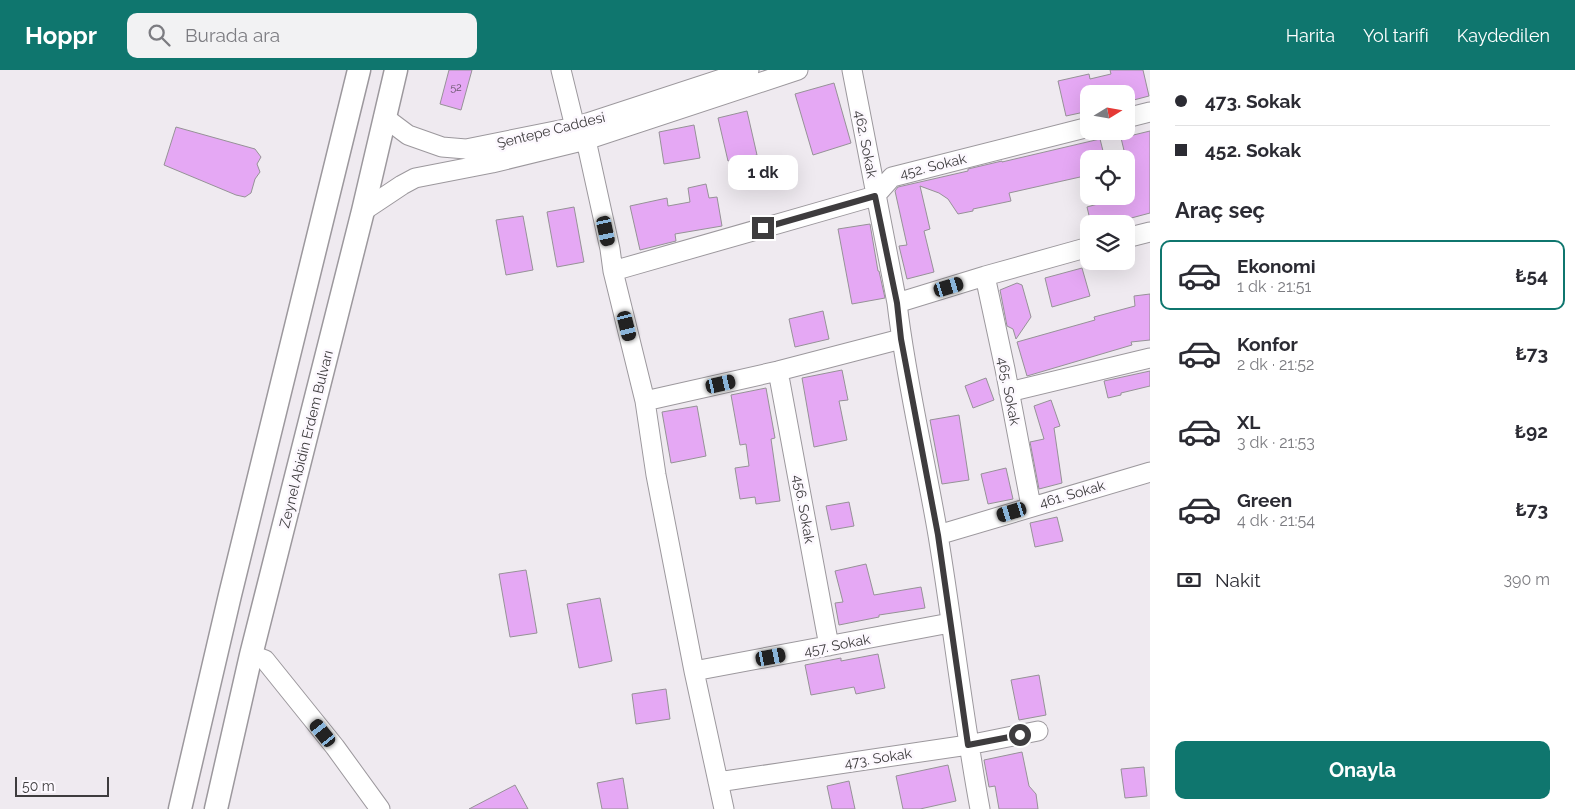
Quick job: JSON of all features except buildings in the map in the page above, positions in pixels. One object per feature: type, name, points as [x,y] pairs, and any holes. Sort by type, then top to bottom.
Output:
[{"type":"main road","points":[[180,809],[230,596],[359,70]]},
{"type":"main road","name":"Zeynel Abidin Erdem Bulvarı","points":[[216,809],[251,655],[363,211],[396,70]]},
{"type":"street","points":[[561,70],[580,133],[610,249],[613,271],[645,401],[656,475],[694,671],[724,809]]},
{"type":"street","name":"Şentepe Caddesi","points":[[384,117],[408,136],[452,149],[466,149],[580,133],[749,70]]},
{"type":"street","points":[[363,211],[415,178],[492,163],[580,133],[798,70]]},
{"type":"street","name":"462. Sokak","points":[[852,70],[897,303],[901,339],[938,535],[968,745],[980,809]]},
{"type":"street","points":[[1135,116],[1150,112]]},
{"type":"street","name":"452. Sokak","points":[[875,196],[892,176],[1080,129]]},
{"type":"street","points":[[613,271],[875,196]]},
{"type":"street","points":[[1135,236],[1150,232]]},
{"type":"street","points":[[897,303],[984,276],[1080,250]]},
{"type":"street","name":"465. Sokak","points":[[984,276],[1010,392],[1031,506]]},
{"type":"street","points":[[645,401],[778,371],[901,339]]},
{"type":"street","points":[[1010,392],[1150,358]]},
{"type":"street","name":"456. Sokak","points":[[778,371],[829,646]]},
{"type":"street","name":"461. Sokak","points":[[938,535],[1150,472]]},
{"type":"street","name":"457. Sokak","points":[[694,671],[950,623]]},
{"type":"street","points":[[251,655],[265,660],[335,748],[380,809]]},
{"type":"street","name":"473. Sokak","points":[[718,782],[968,745],[1038,731]]},
{"type":"route","points":[[763,228],[875,196],[897,303],[901,339],[938,535],[968,745],[1020,735]]}]
